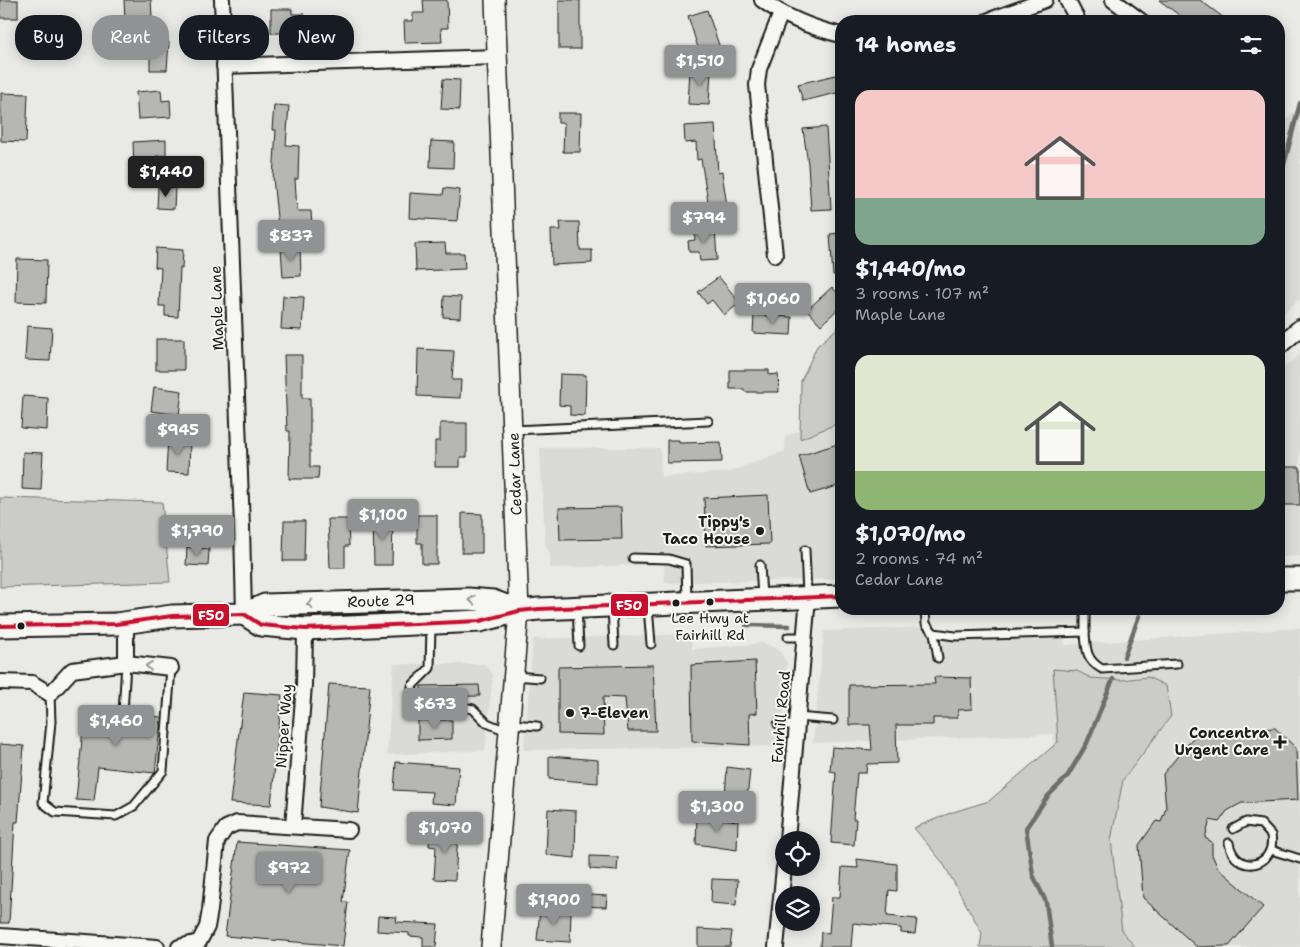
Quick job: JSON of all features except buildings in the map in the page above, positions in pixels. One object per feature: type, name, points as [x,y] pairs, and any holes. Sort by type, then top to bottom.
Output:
[{"type":"main road","name":"Cedar Lane","points":[[491,947],[511,728],[519,611],[495,0]]},
{"type":"main road","points":[[1285,580],[1300,579]]},
{"type":"main road","name":"Route 29","points":[[244,614],[261,625],[305,629],[480,622],[519,611],[577,607],[835,596]]},
{"type":"main road","name":"Route 29","points":[[0,626],[126,622],[172,616],[244,614],[265,605],[468,599],[493,602],[519,611]]},
{"type":"street","name":"Maple Lane","points":[[222,0],[244,614]]},
{"type":"street","points":[[762,0],[781,13],[819,29],[835,33]]},
{"type":"street","points":[[1004,15],[1045,0]]},
{"type":"street","points":[[1067,0],[1075,15]]},
{"type":"street","points":[[1113,0],[1133,15]]},
{"type":"street","points":[[775,255],[756,84],[781,13]]},
{"type":"street","points":[[224,66],[497,57]]},
{"type":"street","points":[[1285,341],[1300,328]]},
{"type":"street","name":"Fairhill Road","points":[[788,831],[808,597]]},
{"type":"street","points":[[126,622],[126,663]]},
{"type":"street","name":"Nipper Way","points":[[292,826],[304,685],[305,629]]},
{"type":"street","points":[[0,682],[32,683],[50,694],[72,670],[126,663],[171,668]]},
{"type":"street","points":[[179,947],[202,945],[210,910],[218,841],[226,828],[237,823],[349,830]]},
{"type":"street","points":[[776,947],[783,876]]},
{"type":"street","points":[[6,940],[157,947]]},
{"type":"lane","points":[[513,430],[708,421]]},
{"type":"lane","points":[[805,550],[808,597]]},
{"type":"lane","points":[[633,558],[670,558],[686,564],[687,603]]},
{"type":"lane","points":[[760,565],[762,599]]},
{"type":"lane","points":[[648,604],[651,644]]},
{"type":"lane","points":[[612,606],[614,645]]},
{"type":"lane","points":[[577,607],[579,646]]},
{"type":"lane","points":[[925,615],[926,624],[934,633],[938,658]]},
{"type":"lane","points":[[1085,615],[1086,654],[1092,664],[1102,669],[1177,664]]},
{"type":"lane","points":[[432,624],[430,668],[412,686],[412,700],[414,703],[432,703]]},
{"type":"lane","points":[[934,633],[955,636],[1085,632]]},
{"type":"lane","points":[[788,637],[804,637]]},
{"type":"lane","points":[[123,713],[126,663]]},
{"type":"lane","points":[[50,694],[51,722],[43,803],[55,812],[116,816],[134,806],[162,771],[171,668]]},
{"type":"lane","points":[[514,676],[540,678]]},
{"type":"lane","points":[[442,703],[473,709],[487,723],[511,728],[537,726]]},
{"type":"lane","points":[[778,724],[834,720]]},
{"type":"lane","points":[[1229,843],[1233,856],[1250,864],[1263,860],[1271,850],[1270,835],[1260,824],[1246,822],[1233,829]]},
{"type":"lane","points":[[1271,850],[1300,859]]},
{"type":"shaded area","points":[[1300,107],[1300,299],[1285,312],[1285,121]]},
{"type":"shaded area","points":[[835,330],[835,424],[800,439],[801,381],[817,346]]},
{"type":"shaded area","points":[[1300,354],[1300,556],[1285,557],[1285,367]]},
{"type":"shaded area","points":[[835,418],[835,579],[665,583],[664,564],[550,568],[550,555],[545,543],[540,448],[660,448],[661,477],[729,472],[785,451],[785,436]]},
{"type":"shaded area","points":[[0,498],[162,502],[170,582],[0,587]]},
{"type":"shaded area","points":[[931,627],[932,636],[1063,632],[1065,645],[1300,628],[1300,947],[1120,947],[1037,873],[1054,734],[813,743],[824,631]]},
{"type":"shaded area","points":[[691,634],[692,649],[764,643],[779,650],[787,663],[780,746],[524,750],[533,639]]},
{"type":"shaded area","points":[[394,664],[484,664],[493,674],[485,750],[387,755]]},
{"type":"shaded area","points":[[1053,669],[1077,671],[1091,678],[1121,680],[1148,677],[1166,686],[1171,716],[1123,780],[1111,840],[1122,931],[1135,947],[980,947],[982,933],[943,863],[914,828],[950,813],[989,801],[1058,742]]},
{"type":"waterway","points":[[1285,161],[1300,103]]},
{"type":"waterway","points":[[1124,657],[1139,616]]},
{"type":"waterway","points":[[746,625],[789,626]]},
{"type":"waterway","points":[[1052,947],[1046,902],[1033,875],[1026,828],[1048,796],[1067,777],[1087,743],[1113,679]]},
{"type":"transit line","name":"F50","points":[[0,626],[116,624],[172,616],[244,614],[261,625],[305,629],[480,621],[519,611],[539,609],[835,596]]},
{"type":"place","name":"Tippy's Taco House","points":[[760,531]]},
{"type":"place","name":"Lee Hwy at Fairhill Rd","points":[[710,602]]},
{"type":"place","name":"7-Eleven","points":[[570,713]]},
{"type":"place","name":"Concentra Urgent Care","points":[[1280,742]]}]
